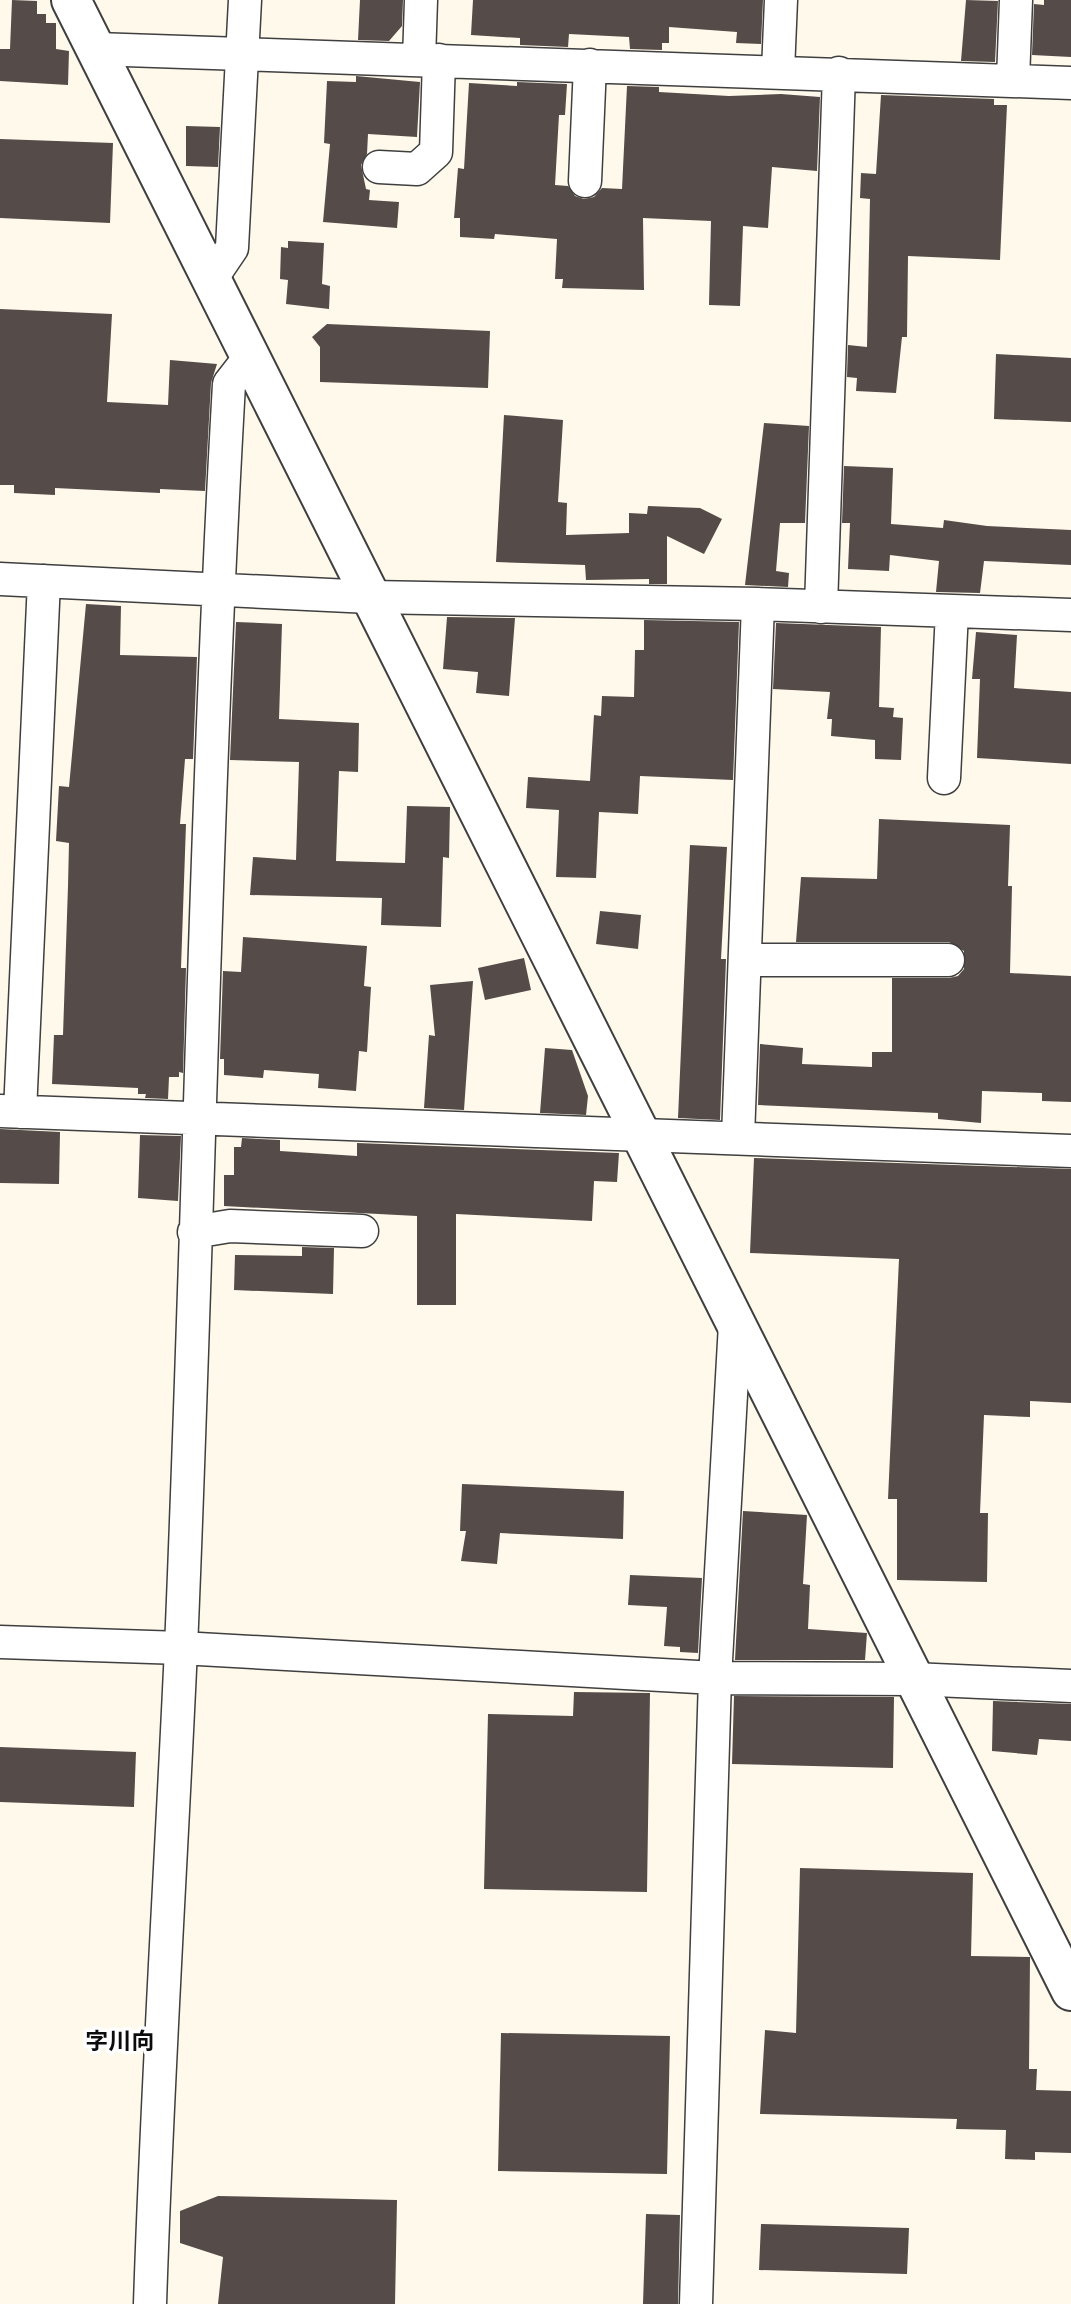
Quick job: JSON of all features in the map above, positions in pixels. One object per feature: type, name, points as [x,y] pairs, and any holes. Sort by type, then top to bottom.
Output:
[{"type":"street","points":[[71,0],[1071,1991]]},
{"type":"street","points":[[211,279],[232,248],[245,0]]},
{"type":"street","points":[[379,167],[417,169],[436,152],[421,0]]},
{"type":"street","points":[[778,71],[781,0]]},
{"type":"street","points":[[1013,80],[1016,0]]},
{"type":"street","points":[[96,49],[1071,83]]},
{"type":"street","points":[[585,181],[590,65]]},
{"type":"street","points":[[821,607],[839,73]]},
{"type":"street","points":[[150,2304],[157,2083],[181,1648],[217,590],[229,384],[250,357]]},
{"type":"street","points":[[0,579],[370,597],[758,604],[1071,615]]},
{"type":"street","points":[[44,581],[10,1112],[1071,1151]]},
{"type":"street","points":[[738,1137],[758,604]]},
{"type":"street","points":[[944,778],[952,611]]},
{"type":"street","points":[[745,960],[948,960]]},
{"type":"street","points":[[194,1232],[230,1226],[362,1231]]},
{"type":"street","points":[[696,2304],[715,1678],[735,1324]]},
{"type":"street","points":[[0,1642],[181,1648],[715,1678],[913,1679],[1071,1686]]},
{"type":"building","points":[[12,0],[37,1],[37,14],[46,14],[46,23],[56,23],[56,49],[69,51],[68,85],[0,81],[0,49],[10,49]]},
{"type":"building","points":[[360,0],[403,0],[402,26],[389,41],[358,40]]},
{"type":"building","points":[[473,0],[763,0],[761,44],[736,43],[737,32],[669,27],[669,43],[662,43],[662,50],[630,49],[629,37],[569,34],[568,47],[520,45],[520,38],[471,35]]},
{"type":"building","points":[[966,0],[998,1],[995,62],[961,61]]},
{"type":"building","points":[[1044,0],[1071,0],[1071,57],[1032,55],[1034,4],[1044,5]]},
{"type":"building","points":[[356,76],[420,82],[417,137],[368,134],[367,154],[361,165],[366,189],[370,190],[369,200],[399,202],[397,228],[323,222],[330,144],[324,143],[327,81],[356,82]]},
{"type":"building","points":[[517,82],[567,84],[565,115],[559,115],[555,185],[568,186],[575,196],[584,199],[594,197],[602,188],[622,189],[627,86],[659,87],[659,92],[729,96],[781,94],[820,97],[817,171],[772,167],[768,228],[743,226],[740,306],[709,305],[711,221],[643,218],[644,290],[562,288],[563,279],[555,279],[557,239],[495,234],[494,239],[460,237],[460,218],[454,218],[458,168],[464,169],[469,83],[517,86]]},
{"type":"building","points":[[881,95],[994,99],[994,105],[1007,105],[1000,260],[908,256],[907,337],[902,337],[896,393],[856,391],[857,378],[847,377],[848,345],[867,347],[870,199],[860,198],[861,173],[876,174]]},
{"type":"building","points":[[186,126],[220,127],[218,167],[186,166]]},
{"type":"building","points":[[0,139],[113,143],[110,223],[0,218]]},
{"type":"building","points":[[288,241],[324,243],[322,284],[330,286],[329,309],[286,304],[288,280],[280,279],[281,247],[288,248]]},
{"type":"building","points":[[0,309],[112,314],[107,402],[168,405],[170,360],[217,364],[211,383],[205,491],[160,489],[160,493],[55,488],[55,495],[14,493],[14,485],[0,485]]},
{"type":"building","points":[[327,324],[490,331],[488,388],[320,382],[320,347],[312,337]]},
{"type":"building","points":[[996,354],[1071,358],[1071,422],[994,419]]},
{"type":"building","points":[[504,415],[563,420],[558,502],[567,503],[566,535],[629,533],[629,513],[647,514],[648,506],[700,508],[722,519],[704,554],[667,536],[667,584],[649,584],[649,579],[586,580],[585,565],[496,562]]},
{"type":"building","points":[[764,423],[809,426],[805,523],[780,523],[776,571],[789,573],[788,587],[745,585]]},
{"type":"building","points":[[844,466],[893,468],[891,524],[943,528],[944,520],[987,526],[1071,530],[1071,565],[984,561],[980,593],[936,592],[939,561],[890,555],[889,571],[848,569],[850,523],[842,523]]},
{"type":"building","points":[[86,604],[121,606],[120,655],[197,657],[193,759],[185,759],[180,824],[186,824],[181,968],[186,968],[183,1073],[179,1072],[179,1077],[169,1077],[168,1099],[145,1098],[146,1094],[138,1094],[138,1088],[52,1084],[54,1035],[63,1035],[68,886],[69,843],[56,841],[59,786],[69,787]]},
{"type":"building","points":[[447,617],[515,618],[509,696],[476,693],[478,672],[443,669]]},
{"type":"building","points":[[644,620],[739,622],[733,780],[640,776],[638,814],[599,812],[596,878],[556,877],[559,810],[526,808],[528,777],[590,781],[594,715],[601,716],[602,696],[634,697],[635,650],[644,650]]},
{"type":"building","points":[[236,622],[282,624],[279,719],[359,723],[358,772],[339,771],[336,861],[405,863],[407,806],[450,807],[449,858],[443,857],[441,927],[381,925],[382,898],[250,895],[253,857],[296,860],[299,762],[230,760]]},
{"type":"building","points":[[776,623],[881,627],[879,707],[894,708],[893,717],[903,718],[901,760],[875,759],[875,740],[831,736],[832,719],[827,719],[830,692],[773,689]]},
{"type":"building","points":[[976,632],[1017,635],[1014,688],[1071,692],[1071,764],[977,758],[980,679],[972,679]]},
{"type":"building","points":[[879,819],[1010,825],[1010,973],[1071,976],[1071,1102],[1042,1101],[1042,1093],[982,1091],[981,1123],[938,1119],[938,1113],[758,1105],[760,1044],[803,1048],[802,1064],[872,1067],[872,1052],[892,1052],[892,978],[949,978],[958,976],[964,969],[964,951],[949,942],[796,942],[801,877],[877,879]]},
{"type":"building","points":[[690,845],[727,847],[721,959],[726,959],[720,1120],[678,1118]]},
{"type":"building","points":[[600,911],[641,915],[638,949],[596,944]]},
{"type":"building","points":[[243,937],[367,946],[364,986],[371,987],[367,1052],[359,1051],[356,1091],[318,1088],[319,1074],[264,1070],[263,1078],[224,1075],[224,1059],[220,1059],[223,971],[241,972]]},
{"type":"building","points":[[524,958],[531,990],[485,1000],[478,968]]},
{"type":"building","points":[[473,981],[464,1110],[424,1108],[429,1035],[435,1036],[430,985]]},
{"type":"building","points":[[545,1048],[572,1050],[588,1096],[586,1115],[540,1113]]},
{"type":"building","points":[[0,1129],[60,1132],[59,1184],[0,1183]]},
{"type":"building","points":[[140,1135],[181,1136],[178,1201],[138,1198]]},
{"type":"building","points":[[242,1138],[280,1140],[280,1151],[357,1156],[357,1143],[619,1153],[617,1182],[594,1181],[592,1221],[456,1214],[456,1305],[417,1305],[417,1216],[224,1206],[224,1175],[234,1175],[234,1147],[241,1147]]},
{"type":"building","points":[[754,1158],[1071,1169],[1071,1403],[1030,1401],[1030,1417],[984,1415],[980,1513],[988,1513],[987,1582],[897,1580],[897,1499],[888,1499],[899,1259],[750,1253]]},
{"type":"building","points":[[302,1247],[334,1248],[333,1294],[234,1290],[235,1255],[302,1256]]},
{"type":"building","points":[[462,1484],[624,1491],[623,1539],[500,1533],[497,1564],[461,1561],[466,1531],[460,1531]]},
{"type":"building","points":[[743,1511],[807,1515],[803,1584],[810,1585],[808,1629],[867,1633],[865,1660],[735,1660]]},
{"type":"building","points":[[630,1575],[702,1578],[698,1653],[680,1652],[680,1647],[664,1646],[667,1607],[628,1605]]},
{"type":"building","points":[[574,1692],[650,1693],[647,1892],[484,1889],[488,1714],[573,1716]]},
{"type":"building","points":[[734,1696],[894,1697],[893,1768],[732,1764]]},
{"type":"building","points":[[993,1701],[1071,1704],[1071,1741],[1039,1739],[1037,1755],[992,1751]]},
{"type":"building","points":[[0,1747],[136,1752],[134,1807],[0,1802]]},
{"type":"building","points":[[800,1868],[973,1873],[971,1956],[1030,1957],[1029,2069],[1037,2069],[1036,2090],[1071,2091],[1071,2153],[1035,2152],[1035,2160],[1005,2159],[1006,2130],[956,2129],[957,2119],[760,2114],[765,2030],[796,2033]]},
{"type":"building","points":[[501,2033],[670,2036],[667,2174],[498,2171]]},
{"type":"building","points":[[218,2196],[397,2200],[395,2304],[218,2304],[223,2257],[180,2243],[180,2211]]},
{"type":"building","points":[[646,2214],[680,2215],[678,2304],[643,2304]]},
{"type":"building","points":[[761,2224],[909,2228],[907,2274],[759,2270]]},
{"type":"district","name":"字川向","points":[[120,2041]]}]
